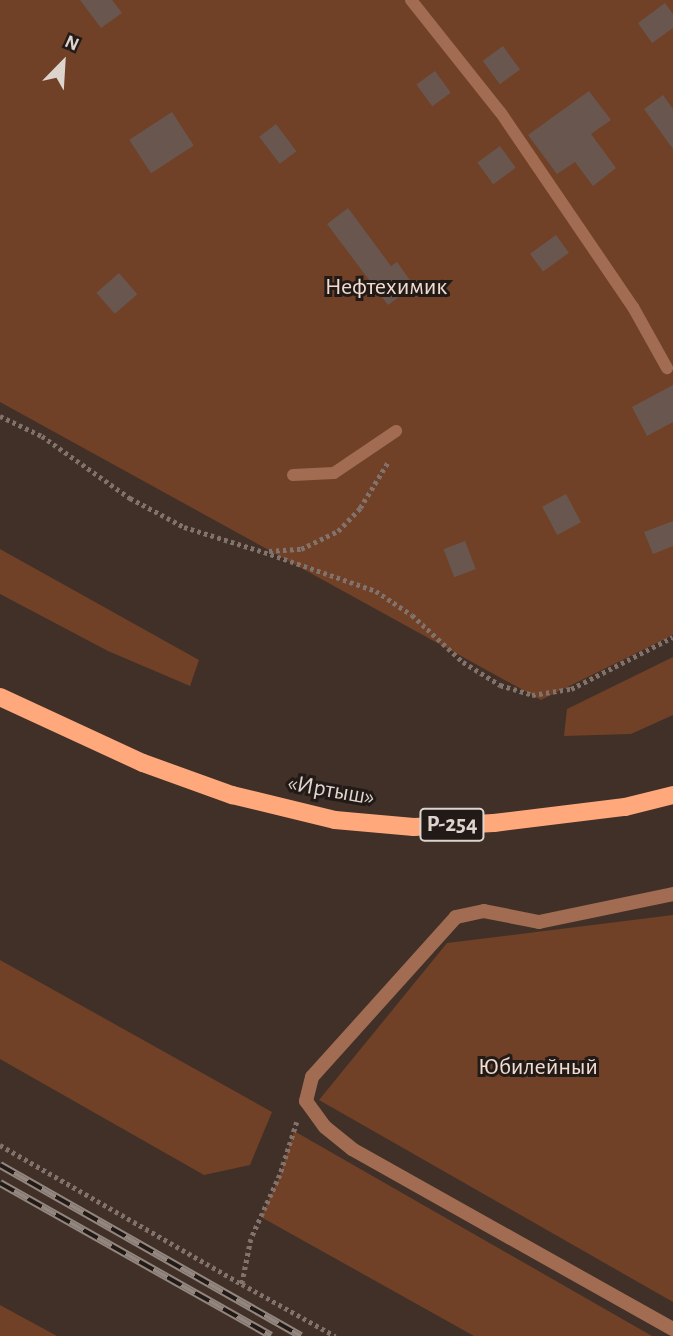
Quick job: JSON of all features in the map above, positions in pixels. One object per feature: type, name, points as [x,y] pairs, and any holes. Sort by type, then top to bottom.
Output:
[{"type":"main road","name":"«Иртыш»","points":[[0,697],[169,772],[232,795],[335,820],[414,827],[494,823],[625,807],[673,796]]},
{"type":"street","points":[[673,894],[539,922],[484,911],[456,917],[312,1077],[306,1101],[326,1127],[352,1149],[673,1329]]},
{"type":"lane","points":[[411,0],[501,113],[634,307],[667,368]]},
{"type":"lane","points":[[293,475],[334,473],[396,431]]},
{"type":"path","points":[[0,416],[42,436],[130,498],[184,527],[376,591],[412,615],[463,662],[500,685],[533,695],[571,689],[673,637]]},
{"type":"path","points":[[264,552],[301,548],[338,531],[360,508],[381,469],[393,456]]},
{"type":"path","points":[[242,1284],[251,1239],[280,1175],[306,1101]]},
{"type":"path","points":[[0,1145],[335,1336]]},
{"type":"green space","name":"Нефтехимик","points":[[0,0],[673,0],[673,635],[541,700],[0,402]]},
{"type":"green space","points":[[0,549],[199,660],[190,686],[108,651],[0,594]]},
{"type":"green space","points":[[673,657],[673,715],[631,734],[564,736],[567,709]]},
{"type":"green space","name":"Юбилейный","points":[[673,915],[673,1302],[319,1100],[447,943]]},
{"type":"green space","points":[[0,960],[272,1112],[250,1165],[204,1175],[0,1059]]},
{"type":"green space","points":[[294,1131],[652,1336],[474,1336],[261,1217],[280,1175]]},
{"type":"green space","points":[[0,1305],[57,1336],[0,1336]]},
{"type":"building","points":[[80,0],[112,0],[122,13],[101,28]]},
{"type":"building","points":[[665,3],[673,14],[673,28],[652,43],[638,23]]},
{"type":"building","points":[[503,46],[520,69],[500,84],[483,61]]},
{"type":"building","points":[[435,71],[451,93],[432,106],[416,85]]},
{"type":"building","points":[[589,91],[611,120],[591,134],[616,168],[593,186],[575,162],[557,174],[528,135]]},
{"type":"building","points":[[663,95],[673,109],[673,149],[644,109]]},
{"type":"building","points":[[172,112],[194,146],[151,173],[129,140]]},
{"type":"building","points":[[276,124],[296,151],[280,164],[259,137]]},
{"type":"building","points":[[500,146],[516,168],[493,184],[477,162]]},
{"type":"building","points":[[348,208],[391,266],[397,262],[414,286],[388,305],[327,224]]},
{"type":"building","points":[[556,235],[569,253],[543,272],[530,254]]},
{"type":"building","points":[[119,273],[137,294],[115,314],[96,293]]},
{"type":"building","points":[[673,385],[673,422],[647,436],[632,407]]},
{"type":"building","points":[[566,494],[581,522],[557,535],[542,507]]},
{"type":"building","points":[[673,521],[673,546],[653,554],[644,532]]},
{"type":"building","points":[[465,541],[476,569],[454,577],[444,549]]},
{"type":"railway","points":[[0,1165],[301,1336]]},
{"type":"railway","points":[[0,1183],[271,1336]]}]
